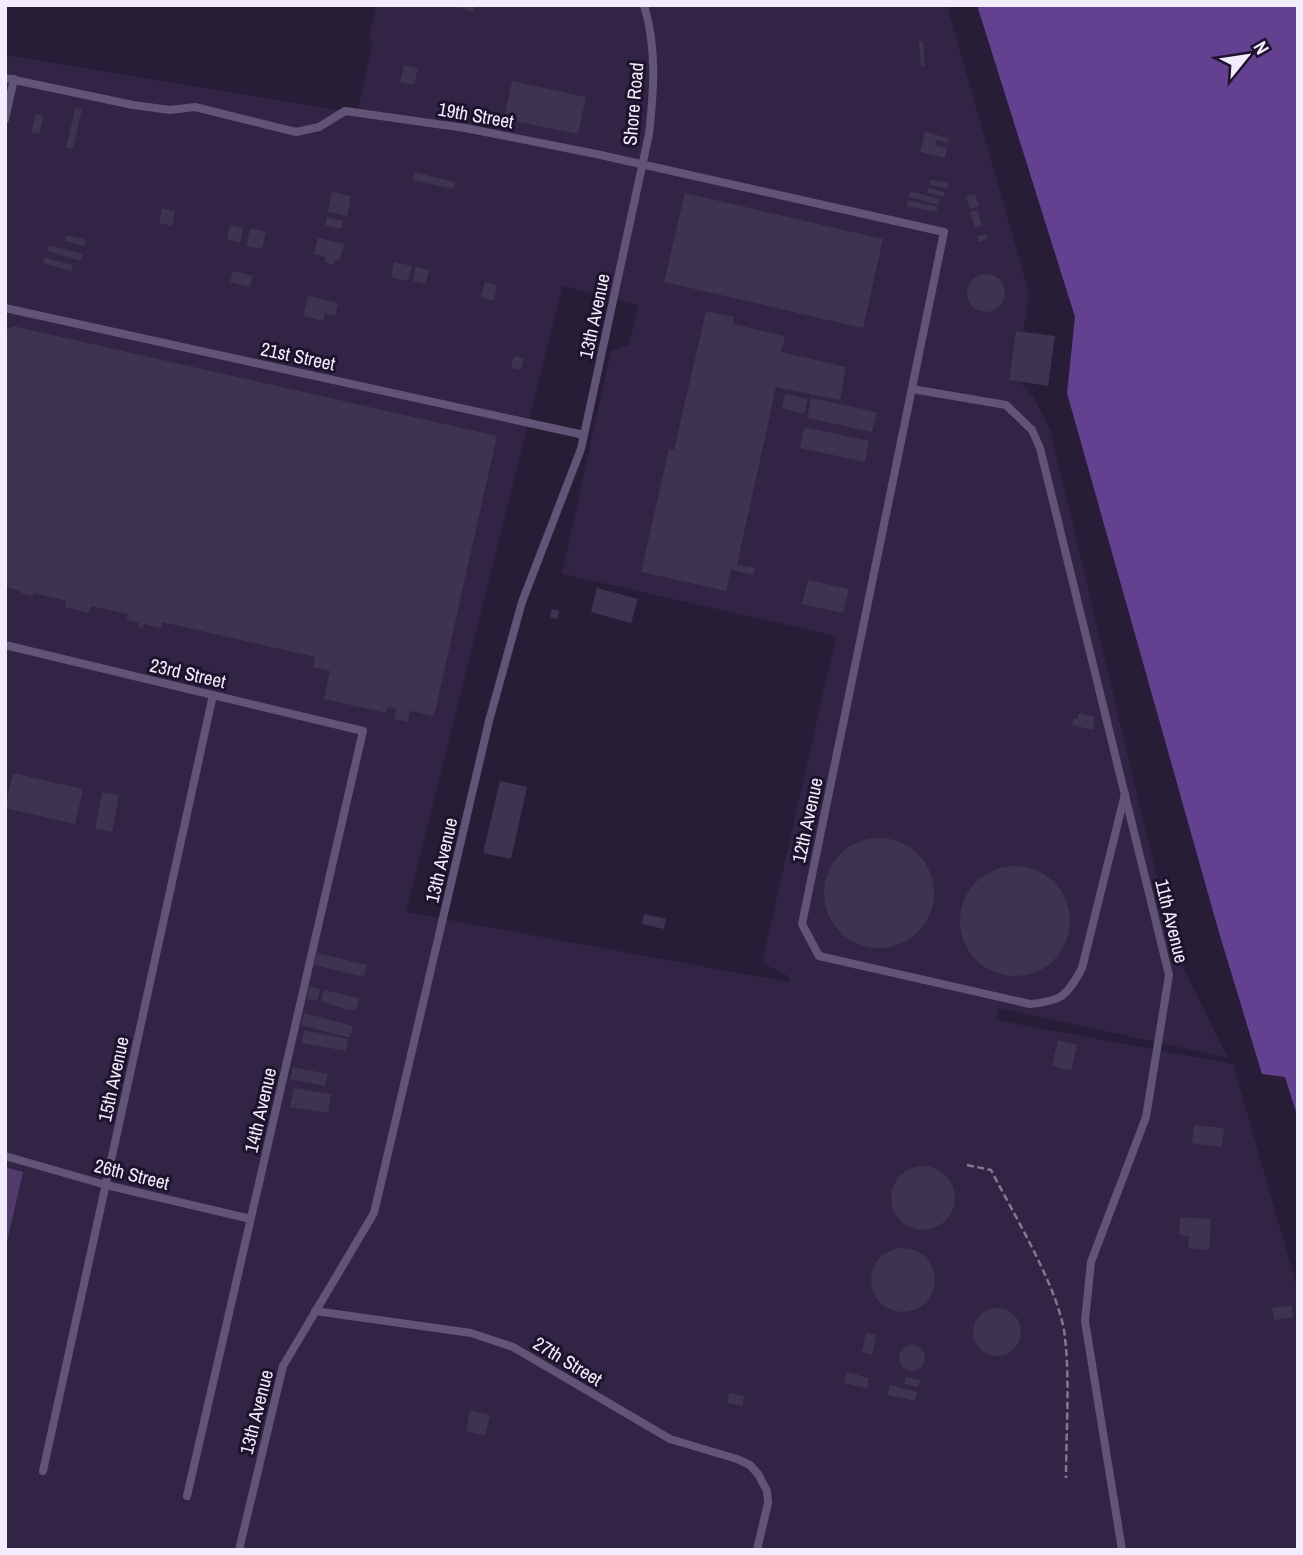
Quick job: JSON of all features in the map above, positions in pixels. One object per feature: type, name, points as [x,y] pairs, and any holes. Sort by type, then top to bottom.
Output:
[{"type":"lane","name":"Shore Road","points":[[643,164],[654,84],[653,54],[644,5]]},
{"type":"lane","name":"19th Street","points":[[10,78],[133,105],[170,110],[195,107],[296,132],[319,127],[345,111],[465,128],[643,164],[944,232]]},
{"type":"lane","points":[[5,119],[10,78]]},
{"type":"lane","name":"13th Avenue","points":[[239,1550],[283,1366],[374,1213],[489,720],[522,602],[581,449],[643,164]]},
{"type":"lane","name":"12th Avenue","points":[[944,232],[802,924],[818,956],[1030,1004],[1053,1002],[1072,987],[1082,968],[1125,793]]},
{"type":"lane","name":"21st Street","points":[[5,308],[584,435]]},
{"type":"lane","name":"11th Avenue","points":[[912,389],[1006,405],[1032,430],[1040,448],[1169,975],[1146,1116],[1091,1262],[1085,1321],[1122,1550]]},
{"type":"lane","name":"23rd Street","points":[[5,645],[363,731]]},
{"type":"lane","name":"15th Avenue","points":[[43,1471],[213,695]]},
{"type":"lane","name":"14th Avenue","points":[[187,1496],[363,731]]},
{"type":"lane","name":"26th Street","points":[[5,1156],[106,1185],[251,1219]]},
{"type":"lane","name":"27th Street","points":[[315,1311],[471,1333],[513,1347],[670,1439],[750,1465],[767,1491],[768,1503],[757,1550]]},
{"type":"path","points":[[967,1164],[991,1170],[1057,1306],[1065,1336],[1066,1479]]},
{"type":"shaded area","points":[[376,5],[947,5],[1025,278],[1029,298],[1023,332],[1055,336],[1021,382],[1034,398],[1050,429],[1174,949],[1228,1058],[999,1008],[996,1020],[1233,1064],[1298,1290],[1298,1550],[5,1550],[5,55],[357,113],[373,41],[369,39]],"holes":[[[563,286],[638,305],[629,345],[611,351],[562,574],[836,636],[762,963],[788,976],[789,982],[406,912]]]},
{"type":"shaded area","points":[[977,5],[1298,5],[1298,1118],[1285,1077],[1262,1074],[1220,936],[1067,393],[1075,317]]},
{"type":"shaded area","points":[[5,1167],[23,1172],[5,1250]]},
{"type":"building","points":[[449,5],[475,5],[474,12]]},
{"type":"building","points":[[919,41],[923,41],[925,66],[921,67]]},
{"type":"building","points":[[404,65],[418,68],[414,85],[400,82]]},
{"type":"building","points":[[512,81],[586,97],[578,134],[504,119]]},
{"type":"building","points":[[75,108],[82,109],[73,149],[66,148]]},
{"type":"building","points":[[36,114],[44,116],[39,134],[31,132]]},
{"type":"building","points":[[925,132],[949,138],[948,143],[936,140],[935,145],[947,148],[945,158],[920,152]]},
{"type":"building","points":[[414,172],[455,182],[453,189],[412,180]]},
{"type":"building","points":[[930,180],[948,183],[947,188],[930,185]]},
{"type":"building","points":[[928,188],[945,192],[944,197],[927,193]]},
{"type":"building","points":[[910,191],[940,199],[939,205],[909,197]]},
{"type":"building","points":[[332,192],[351,196],[347,216],[328,212]]},
{"type":"building","points":[[685,193],[883,239],[863,328],[664,282]]},
{"type":"building","points":[[975,194],[979,206],[970,209],[966,196]]},
{"type":"building","points":[[908,200],[938,207],[936,212],[906,206]]},
{"type":"building","points":[[162,208],[175,211],[172,226],[159,223]]},
{"type":"building","points":[[977,210],[982,225],[975,228],[970,212]]},
{"type":"building","points":[[327,217],[343,221],[341,229],[325,225]]},
{"type":"building","points":[[230,225],[243,228],[240,243],[227,240]]},
{"type":"building","points":[[250,228],[266,232],[262,249],[246,246]]},
{"type":"building","points":[[986,234],[987,239],[978,242],[977,236]]},
{"type":"building","points":[[66,235],[86,240],[85,246],[65,241]]},
{"type":"building","points":[[318,238],[344,244],[340,260],[335,259],[334,265],[324,262],[326,257],[314,254]]},
{"type":"building","points":[[49,245],[83,254],[81,261],[47,251]]},
{"type":"building","points":[[45,258],[73,265],[71,271],[43,263]]},
{"type":"building","points":[[394,262],[412,266],[408,281],[391,277]]},
{"type":"building","points":[[416,267],[429,270],[426,284],[413,281]]},
{"type":"building","points":[[233,271],[253,276],[250,287],[230,282]]},
{"type":"building","points":[[986,274],[1000,279],[1005,293],[1000,307],[986,312],[972,307],[967,293],[972,279]]},
{"type":"building","points":[[485,282],[497,285],[494,301],[481,297]]},
{"type":"building","points":[[308,296],[338,303],[335,316],[325,313],[323,321],[303,316]]},
{"type":"building","points":[[706,311],[734,317],[733,324],[785,336],[781,352],[846,367],[840,400],[776,387],[737,565],[755,568],[753,575],[731,570],[726,591],[641,572],[669,449],[674,450]]},
{"type":"building","points":[[13,326],[497,436],[434,716],[410,711],[408,722],[394,719],[396,709],[387,707],[386,713],[324,699],[330,671],[313,667],[315,657],[162,622],[161,628],[144,624],[143,628],[138,627],[139,623],[126,620],[128,614],[91,606],[89,613],[65,607],[66,601],[34,593],[33,596],[5,587],[5,330]]},
{"type":"building","points":[[1016,331],[1055,336],[1048,386],[1009,380]]},
{"type":"building","points":[[514,356],[524,358],[521,370],[511,368]]},
{"type":"building","points":[[785,394],[808,399],[804,414],[782,408]]},
{"type":"building","points":[[811,398],[877,412],[872,432],[807,418]]},
{"type":"building","points":[[804,427],[869,441],[865,462],[800,448]]},
{"type":"building","points":[[808,580],[849,589],[843,613],[802,604]]},
{"type":"building","points":[[597,588],[638,599],[631,623],[591,612]]},
{"type":"building","points":[[552,609],[559,611],[557,619],[550,617]]},
{"type":"building","points":[[1079,713],[1094,717],[1093,730],[1072,725]]},
{"type":"building","points":[[13,773],[83,789],[75,824],[5,808]]},
{"type":"building","points":[[500,781],[527,787],[511,859],[483,853]]},
{"type":"building","points":[[102,792],[119,795],[112,832],[95,829]]},
{"type":"building","points":[[879,838],[900,842],[918,854],[930,872],[934,893],[930,914],[918,932],[900,944],[879,948],[858,944],[840,932],[828,914],[824,893],[828,872],[840,854],[858,842]]},
{"type":"building","points":[[1015,866],[1036,870],[1054,882],[1066,900],[1070,921],[1066,942],[1054,960],[1036,972],[1015,976],[994,972],[976,960],[964,942],[960,921],[964,900],[976,882],[994,870]]},
{"type":"building","points":[[644,914],[666,919],[664,929],[642,924]]},
{"type":"building","points":[[317,953],[367,965],[364,977],[314,965]]},
{"type":"building","points":[[309,986],[320,989],[317,1001],[307,999]]},
{"type":"building","points":[[324,990],[359,998],[356,1010],[351,1011],[321,1001]]},
{"type":"building","points":[[304,1013],[353,1026],[350,1038],[301,1025]]},
{"type":"building","points":[[304,1030],[348,1039],[346,1051],[302,1043]]},
{"type":"building","points":[[1058,1040],[1077,1045],[1071,1071],[1052,1066]]},
{"type":"building","points":[[293,1067],[328,1074],[325,1086],[290,1079]]},
{"type":"building","points":[[294,1088],[331,1094],[328,1113],[290,1107]]},
{"type":"building","points":[[1194,1125],[1224,1128],[1222,1147],[1192,1143]]},
{"type":"building","points":[[923,1166],[946,1175],[955,1198],[946,1221],[923,1230],[900,1221],[891,1198],[900,1175]]},
{"type":"building","points":[[1180,1217],[1211,1219],[1209,1250],[1188,1248],[1189,1236],[1179,1235]]},
{"type":"building","points":[[903,1248],[921,1254],[929,1262],[935,1280],[929,1298],[921,1306],[903,1312],[885,1306],[877,1298],[871,1280],[877,1262],[885,1254]]},
{"type":"building","points":[[1292,1305],[1293,1317],[1274,1320],[1272,1308]]},
{"type":"building","points":[[997,1308],[1014,1315],[1021,1332],[1014,1349],[997,1356],[980,1349],[973,1332],[980,1315]]},
{"type":"building","points":[[866,1333],[876,1335],[872,1355],[862,1352]]},
{"type":"building","points":[[912,1345],[921,1349],[925,1358],[921,1367],[912,1371],[903,1367],[899,1358],[903,1349]]},
{"type":"building","points":[[847,1372],[869,1378],[867,1388],[844,1383]]},
{"type":"building","points":[[906,1377],[920,1380],[918,1387],[904,1384]]},
{"type":"building","points":[[890,1385],[917,1392],[915,1401],[887,1395]]},
{"type":"building","points":[[729,1393],[744,1396],[742,1406],[727,1403]]},
{"type":"building","points":[[470,1410],[490,1415],[485,1436],[466,1431]]}]
